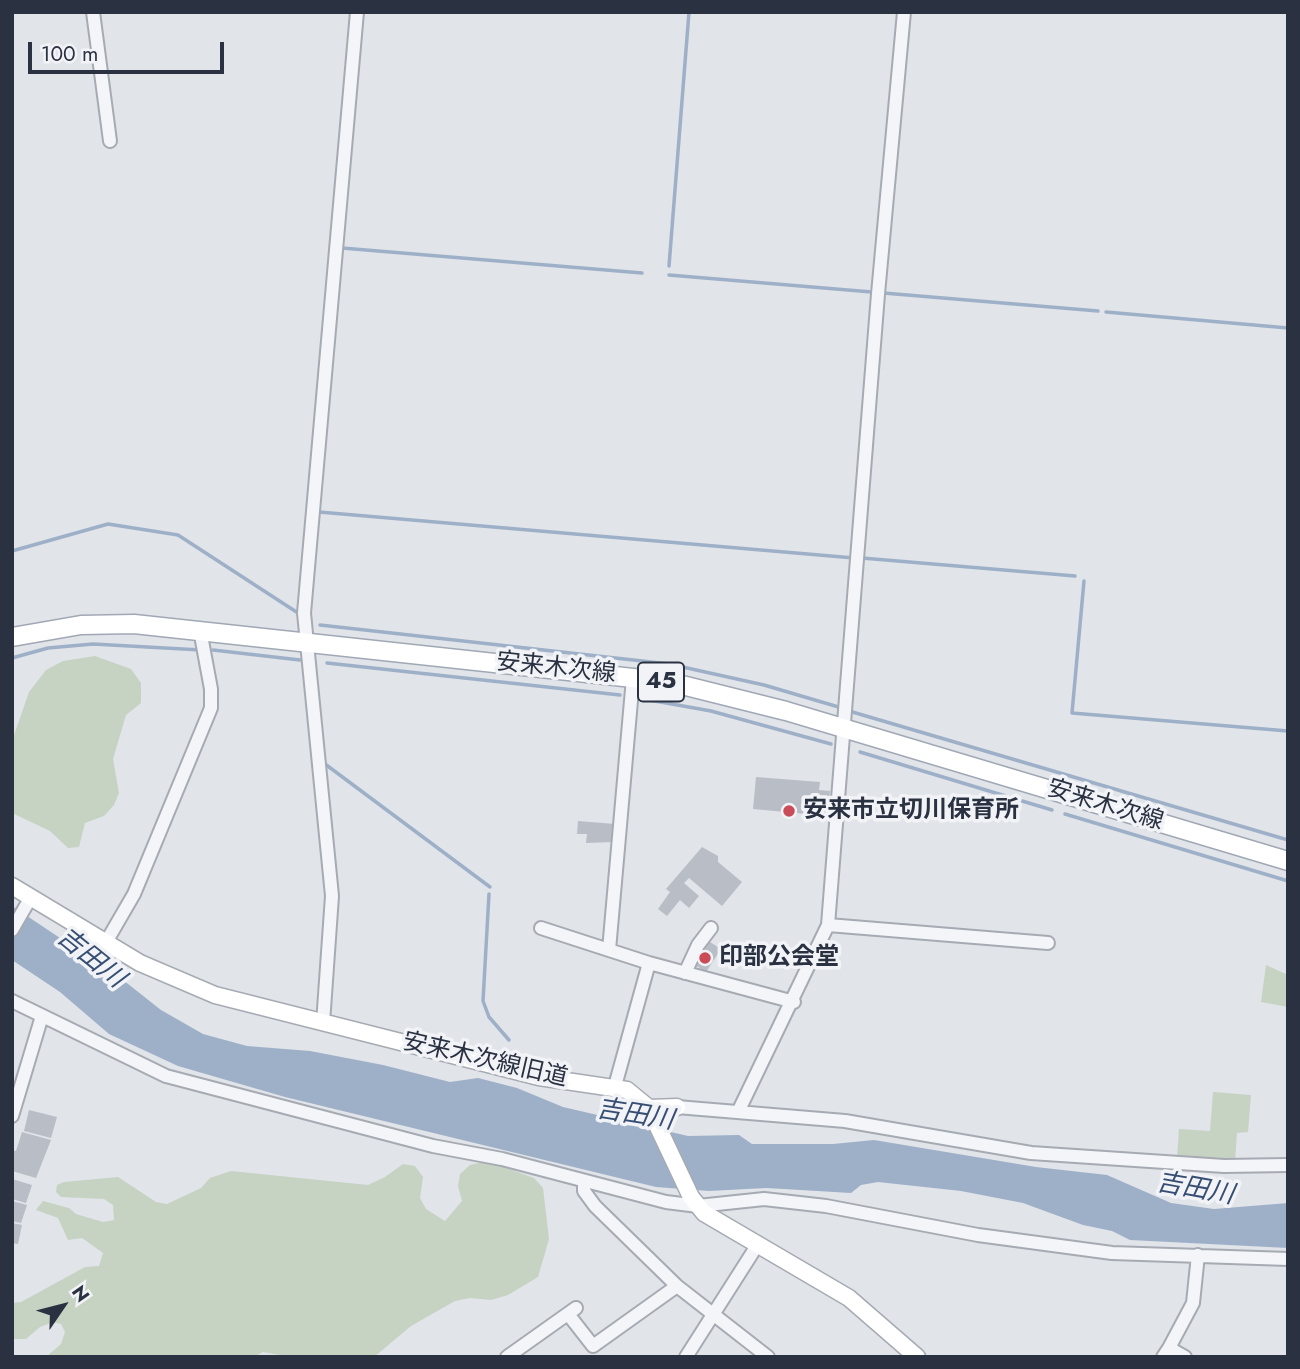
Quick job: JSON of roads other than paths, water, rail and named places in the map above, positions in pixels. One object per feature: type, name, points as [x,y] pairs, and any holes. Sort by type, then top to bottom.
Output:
[{"type":"main road","name":"安来木次線","points":[[12,637],[81,625],[134,624],[633,678],[721,694],[844,728],[1288,861]]},
{"type":"street","points":[[93,12],[110,141]]},
{"type":"street","points":[[323,1023],[332,888],[305,641],[307,587],[357,12]]},
{"type":"street","points":[[739,1110],[794,1002],[828,925],[878,294],[904,12]]},
{"type":"street","points":[[105,944],[134,894],[211,708],[211,689],[200,630]]},
{"type":"street","points":[[609,950],[633,678]]},
{"type":"street","name":"安来木次線旧道","points":[[12,886],[28,903],[105,944],[191,987],[236,1002],[539,1077],[615,1086],[627,1090],[650,1111],[694,1202],[712,1219],[849,1298],[917,1357]]},
{"type":"street","points":[[12,929],[28,903]]},
{"type":"street","points":[[828,925],[1048,943]]},
{"type":"street","points":[[541,928],[649,963],[794,1002]]},
{"type":"street","points":[[685,973],[698,944],[711,928]]},
{"type":"street","points":[[615,1086],[649,963]]},
{"type":"street","points":[[12,1001],[166,1076],[433,1146],[474,1152],[584,1181],[694,1202],[764,1199],[826,1206],[978,1235],[1112,1252],[1288,1259]]},
{"type":"street","points":[[12,1116],[42,1016]]},
{"type":"street","points":[[650,1111],[677,1107],[739,1110],[845,1121],[1031,1153],[1224,1167],[1288,1165]]},
{"type":"street","points":[[584,1181],[584,1191],[595,1206],[677,1286],[768,1357]]},
{"type":"street","points":[[686,1357],[758,1244]]},
{"type":"street","points":[[1185,1357],[1166,1353],[1192,1303],[1198,1255]]},
{"type":"street","points":[[507,1357],[572,1311],[593,1346],[677,1286]]},
{"type":"water","name":"吉田川","points":[[12,906],[123,980],[161,1010],[203,1034],[247,1046],[310,1051],[383,1065],[450,1082],[478,1078],[517,1088],[563,1107],[688,1136],[739,1135],[752,1144],[833,1144],[874,1140],[1036,1167],[1107,1175],[1171,1203],[1214,1209],[1288,1203],[1288,1248],[1130,1240],[1112,1231],[1083,1225],[1023,1203],[961,1191],[878,1182],[861,1185],[851,1193],[766,1188],[709,1191],[656,1187],[285,1097],[178,1066],[109,1034],[60,992],[12,960]]},
{"type":"waterway","points":[[669,266],[689,12]]},
{"type":"waterway","points":[[342,248],[642,273]]},
{"type":"waterway","points":[[669,275],[1098,311]]},
{"type":"waterway","points":[[1106,312],[1288,328]]},
{"type":"waterway","points":[[319,512],[854,558]]},
{"type":"waterway","points":[[12,551],[108,524],[178,535],[298,613]]},
{"type":"waterway","points":[[862,558],[1075,576]]},
{"type":"waterway","points":[[1084,581],[1072,713],[1288,731]]},
{"type":"waterway","points":[[320,625],[669,664],[764,685],[842,708]]},
{"type":"waterway","points":[[12,658],[48,648],[93,644],[201,650]]},
{"type":"waterway","points":[[213,650],[300,660]]},
{"type":"waterway","points":[[327,663],[620,695]]},
{"type":"waterway","points":[[638,698],[711,711],[831,744]]},
{"type":"waterway","points":[[849,711],[1288,840]]},
{"type":"waterway","points":[[860,752],[1052,810]]},
{"type":"waterway","points":[[325,764],[490,887]]},
{"type":"waterway","points":[[1065,814],[1288,881]]},
{"type":"waterway","points":[[489,894],[483,1001],[489,1017],[509,1040]]},
{"type":"place","name":"安来市立切川保育所","points":[[789,811]]},
{"type":"place","name":"印部公会堂","points":[[705,958]]}]
